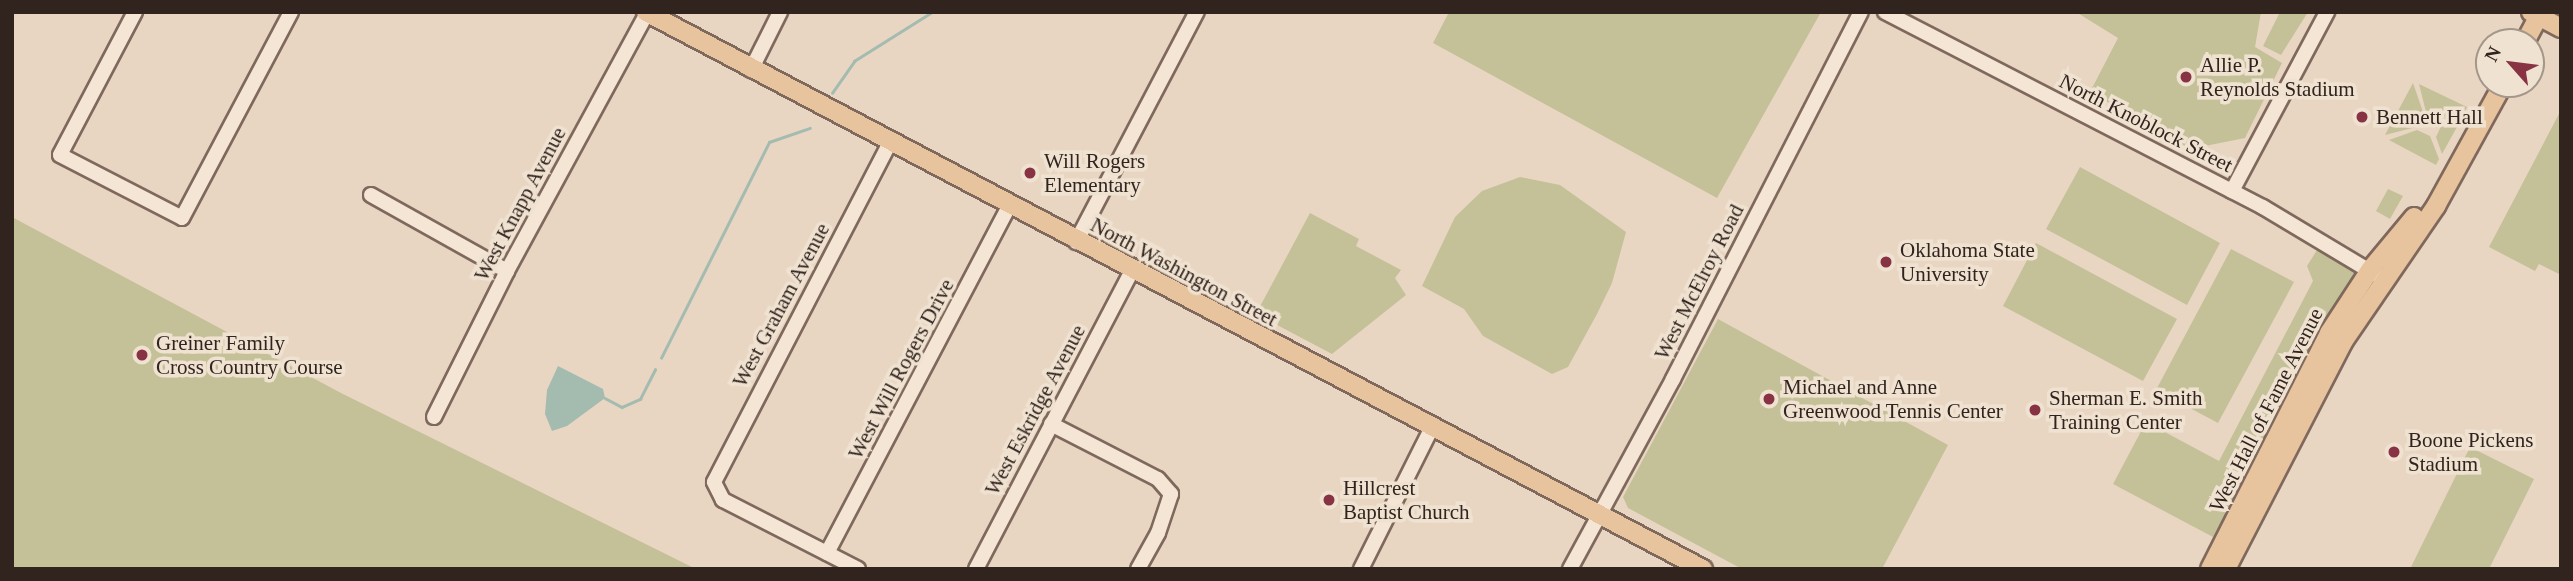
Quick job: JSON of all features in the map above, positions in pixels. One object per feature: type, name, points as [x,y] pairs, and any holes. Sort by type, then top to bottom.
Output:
[{"type":"main road","name":"North Washington Street","points":[[646,13],[1076,242],[1703,569]]},
{"type":"main road","points":[[2537,14],[2561,28]]},
{"type":"main road","name":"West Hall of Fame Avenue","points":[[2210,569],[2329,333],[2450,180],[2496,98]]},
{"type":"main road","name":"West Hall of Fame Avenue","points":[[2226,569],[2376,274]]},
{"type":"street","points":[[135,12],[60,155],[182,218],[290,12]]},
{"type":"street","points":[[751,70],[780,12]]},
{"type":"street","points":[[1076,242],[1197,12]]},
{"type":"street","name":"West McElroy Road","points":[[1570,569],[1860,12]]},
{"type":"street","name":"North Knoblock Street","points":[[1885,12],[2232,191],[2376,274]]},
{"type":"street","points":[[2232,191],[2327,12]]},
{"type":"street","name":"West Knapp Avenue","points":[[434,418],[507,271],[646,13]]},
{"type":"street","name":"West Graham Avenue","points":[[827,553],[723,500],[715,487],[719,470],[890,143]]},
{"type":"street","points":[[371,195],[507,271]]},
{"type":"street","name":"West Will Rogers Drive","points":[[827,553],[1010,205]]},
{"type":"street","name":"West Eskridge Avenue","points":[[976,569],[1132,271]]},
{"type":"street","points":[[1051,424],[1166,486],[1171,501],[1138,569]]},
{"type":"street","points":[[1364,568],[1432,427]]},
{"type":"street","points":[[827,553],[858,569]]},
{"type":"shaded area","points":[[1449,12],[1821,12],[1717,198],[1433,43]]},
{"type":"shaded area","name":"Allie P. Reynolds Stadium","points":[[2076,12],[2261,12],[2255,47],[2282,63],[2245,138],[2190,149],[2090,92],[2118,38]]},
{"type":"shaded area","points":[[2280,12],[2308,12],[2281,55],[2263,46]]},
{"type":"shaded area","points":[[2413,83],[2423,112],[2414,121],[2416,127],[2385,135]]},
{"type":"shaded area","points":[[2419,84],[2467,107],[2465,112],[2440,121],[2426,112]]},
{"type":"shaded area","points":[[2561,110],[2561,275],[2539,264],[2535,271],[2489,247]]},
{"type":"shaded area","points":[[2462,118],[2442,154],[2436,137],[2442,124]]},
{"type":"shaded area","points":[[2417,130],[2430,136],[2439,159],[2436,165],[2389,140]]},
{"type":"shaded area","points":[[2080,167],[2220,243],[2187,305],[2046,229]]},
{"type":"shaded area","points":[[1520,177],[1560,185],[1626,232],[1612,283],[1597,314],[1568,367],[1552,374],[1483,336],[1464,309],[1422,286],[1455,217],[1482,191]]},
{"type":"shaded area","points":[[2388,189],[2403,196],[2390,219],[2376,211]]},
{"type":"shaded area","points":[[1310,213],[1359,239],[1356,246],[1401,270],[1395,278],[1406,295],[1332,354],[1256,314]]},
{"type":"shaded area","name":"Greiner Family Cross Country Course","points":[[12,217],[341,393],[696,569],[12,569]]},
{"type":"shaded area","points":[[2322,242],[2361,266],[2213,537],[2113,484],[2146,422],[2219,461],[2313,281],[2307,266]]},
{"type":"shaded area","points":[[2036,243],[2177,319],[2143,381],[2003,306]]},
{"type":"shaded area","points":[[2231,249],[2294,282],[2218,423],[2156,390]]},
{"type":"shaded area","name":"Michael and Anne Greenwood Tennis Center","points":[[1718,319],[1948,445],[1882,569],[1742,569],[1628,508],[1623,497]]},
{"type":"shaded area","points":[[558,366],[603,389],[605,398],[567,426],[552,431],[545,414],[547,390]]},
{"type":"shaded area","points":[[2470,447],[2534,479],[2489,569],[2410,569]]},
{"type":"waterway","points":[[832,93],[854,61],[932,12]]},
{"type":"waterway","points":[[661,358],[769,142],[810,128]]},
{"type":"waterway","points":[[605,398],[622,407],[640,399],[655,370]]},
{"type":"place","name":"Allie P. Reynolds Stadium","points":[[2186,77]]},
{"type":"place","name":"Bennett Hall","points":[[2362,117]]},
{"type":"place","name":"Will Rogers Elementary","points":[[1030,173]]},
{"type":"place","name":"Oklahoma State University","points":[[1886,262]]},
{"type":"place","name":"Greiner Family Cross Country Course","points":[[142,355]]},
{"type":"place","name":"Michael and Anne Greenwood Tennis Center","points":[[1769,399]]},
{"type":"place","name":"Sherman E. Smith Training Center","points":[[2035,410]]},
{"type":"place","name":"Boone Pickens Stadium","points":[[2394,452]]},
{"type":"place","name":"Hillcrest Baptist Church","points":[[1329,500]]}]
